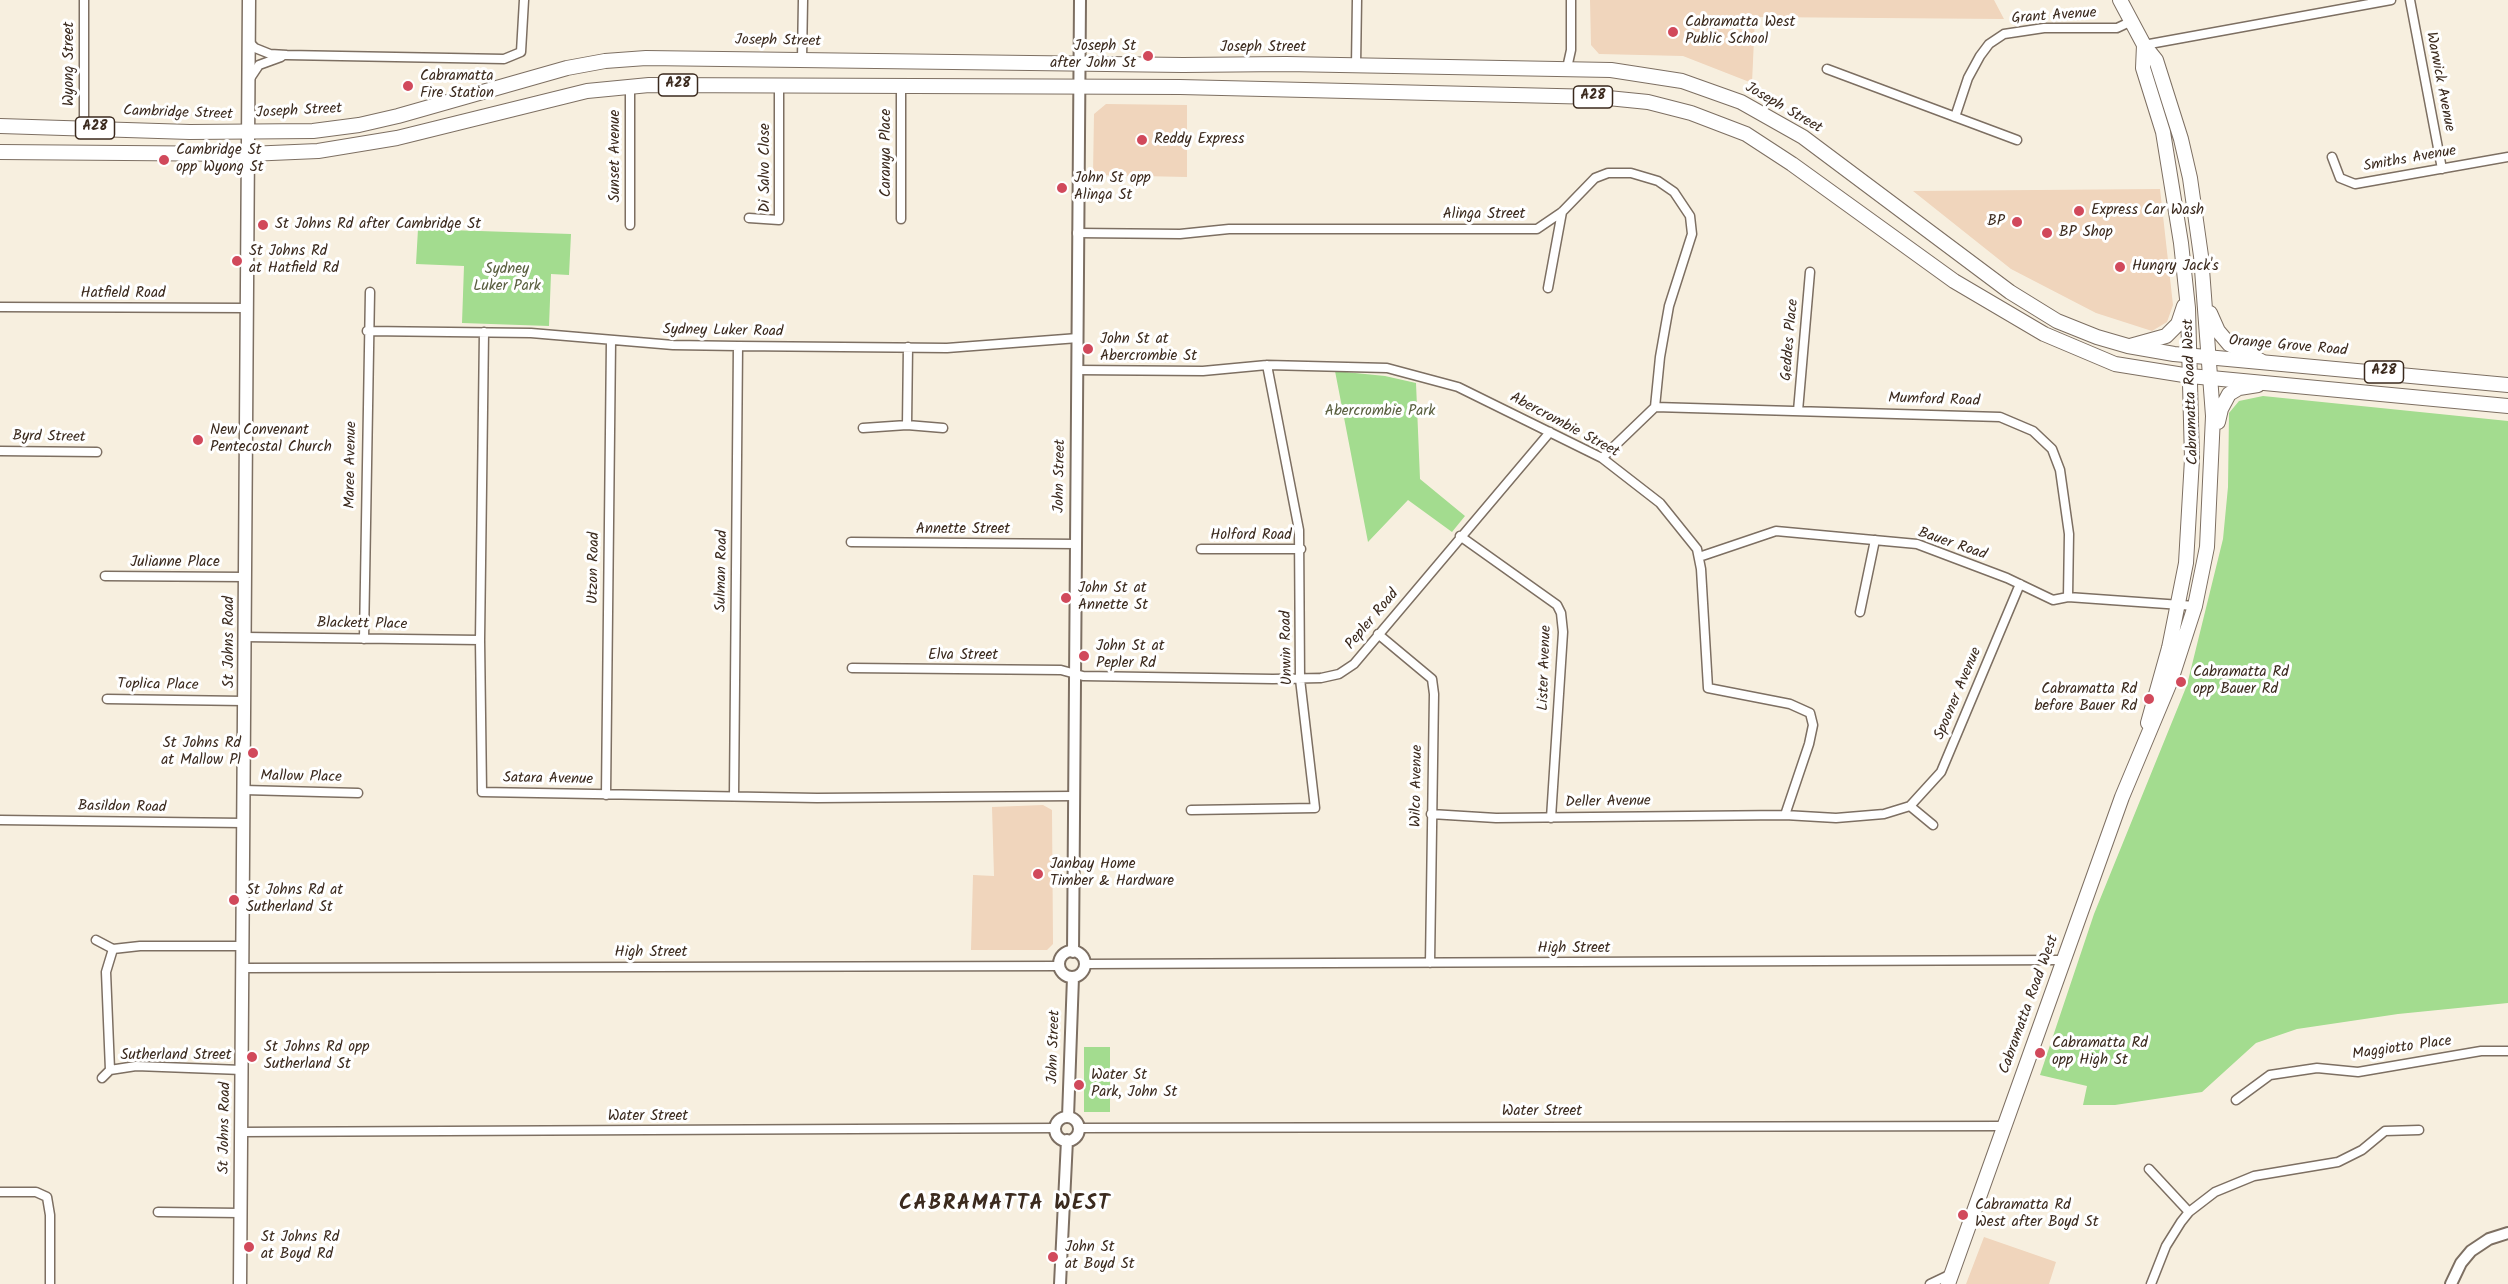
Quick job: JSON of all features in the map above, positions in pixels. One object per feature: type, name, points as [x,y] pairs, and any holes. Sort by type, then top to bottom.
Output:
[{"type":"main road","name":"St Johns Road","points":[[240,1284],[249,0]]},
{"type":"main road","name":"Cabramatta Road West","points":[[2120,0],[2144,45],[2156,60],[2183,149],[2194,209],[2205,300],[2211,378],[2213,442],[2207,547],[2195,606],[2161,710],[2145,737]]},
{"type":"main road","name":"Cabramatta Road West","points":[[1950,1279],[2145,737],[2179,604],[2186,563],[2193,459],[2187,293],[2174,189],[2163,132],[2143,68],[2144,45]]},
{"type":"main road","name":"Joseph Street","points":[[248,132],[313,131],[359,125],[524,79],[605,61],[657,58],[1567,68],[1623,71],[1682,81],[1741,102],[1803,137],[2010,292],[2057,321],[2128,346],[2209,356]]},
{"type":"main road","name":"A28","points":[[0,152],[248,154],[318,151],[364,145],[567,95],[630,86],[1180,87],[1598,97],[1648,102],[1680,110],[1746,135],[1792,164],[1953,281],[2044,334],[2115,364],[2190,376],[2508,406]]},
{"type":"main road","name":"Cambridge Street","points":[[0,126],[248,132]]},
{"type":"main road","points":[[2128,346],[2156,340],[2173,330],[2181,318],[2187,293]]},
{"type":"main road","points":[[2205,300],[2222,338],[2237,349],[2261,361]]},
{"type":"main road","name":"Orange Grove Road","points":[[2209,356],[2508,385]]},
{"type":"main road","points":[[2213,442],[2221,409],[2229,394],[2246,386],[2272,383]]},
{"type":"street","name":"Wyong Street","points":[[84,0],[84,127]]},
{"type":"street","points":[[248,41],[255,48],[270,54],[287,56],[504,59],[521,52],[524,42],[524,0]]},
{"type":"street","points":[[802,59],[803,0]]},
{"type":"street","name":"John Street","points":[[1073,952],[1080,0]]},
{"type":"street","points":[[1356,66],[1357,0]]},
{"type":"street","points":[[1567,68],[1571,50],[1571,0]]},
{"type":"street","points":[[2144,45],[2391,0]]},
{"type":"street","name":"Warwick Avenue","points":[[2410,0],[2442,169]]},
{"type":"street","name":"Grant Avenue","points":[[1955,117],[1968,78],[1980,56],[1989,44],[2004,34],[2044,28],[2117,28],[2132,21]]},
{"type":"street","points":[[248,82],[260,65],[287,56]]},
{"type":"street","points":[[1827,69],[2017,140]]},
{"type":"street","name":"Sunset Avenue","points":[[630,86],[630,225]]},
{"type":"street","name":"Di Salvo Close","points":[[749,218],[779,220],[779,86]]},
{"type":"street","name":"Caranya Place","points":[[901,86],[901,219]]},
{"type":"street","name":"Smiths Avenue","points":[[2332,157],[2340,178],[2355,184],[2508,157]]},
{"type":"street","name":"Alinga Street","points":[[1077,233],[1180,234],[1229,229],[1537,229],[1562,212],[1595,178],[1608,173],[1631,172],[1658,181],[1674,192],[1690,216],[1692,234],[1669,306],[1660,357],[1655,407]]},
{"type":"street","points":[[1548,288],[1562,212]]},
{"type":"street","name":"Geddes Place","points":[[1798,411],[1810,272]]},
{"type":"street","name":"Maree Avenue","points":[[364,639],[367,331],[370,292]]},
{"type":"street","name":"Hatfield Road","points":[[0,307],[247,308]]},
{"type":"street","name":"Sydney Luker Road","points":[[367,331],[484,332],[611,341],[738,346],[908,348],[993,346],[1078,338]]},
{"type":"street","name":"Satara Avenue","points":[[484,332],[480,640],[482,792],[734,796],[1074,796]]},
{"type":"street","name":"Utzon Road","points":[[606,795],[611,341]]},
{"type":"street","name":"Sulman Road","points":[[734,796],[738,346]]},
{"type":"street","points":[[907,425],[908,348]]},
{"type":"street","name":"Abercrombie Street","points":[[1077,370],[1203,371],[1267,365],[1363,366],[1412,373],[1458,387],[1602,459],[1660,503],[1697,549],[1708,688],[1790,704],[1810,712],[1813,725],[1809,744],[1785,815]]},
{"type":"street","name":"Unwin Road","points":[[1191,810],[1315,808],[1300,679],[1300,549],[1296,507],[1267,365]]},
{"type":"street","points":[[1602,459],[1655,407]]},
{"type":"street","name":"Mumford Road","points":[[1655,407],[2000,417],[2033,431],[2052,449],[2060,470],[2069,534],[2068,597]]},
{"type":"street","points":[[863,428],[907,425],[943,428]]},
{"type":"street","name":"Pepler Road","points":[[1074,673],[1083,676],[1300,679],[1339,674],[1354,664],[1550,432]]},
{"type":"street","name":"Byrd Street","points":[[0,451],[97,452]]},
{"type":"street","name":"Bauer Road","points":[[1699,557],[1776,531],[1917,544],[2020,584],[2053,600],[2068,597],[2195,606]]},
{"type":"street","name":"Lister Avenue","points":[[1460,536],[1557,605],[1561,613],[1563,632],[1551,818]]},
{"type":"street","points":[[1860,612],[1875,540]]},
{"type":"street","name":"Annette Street","points":[[851,542],[1076,544]]},
{"type":"street","name":"Holford Road","points":[[1201,549],[1300,549]]},
{"type":"street","name":"Julianne Place","points":[[105,576],[245,577]]},
{"type":"street","name":"Spooner Avenue","points":[[1910,806],[1941,772],[2020,584]]},
{"type":"street","name":"Wilco Avenue","points":[[1378,634],[1432,678],[1434,694],[1430,963]]},
{"type":"street","name":"Blackett Place","points":[[244,637],[480,640]]},
{"type":"street","name":"Elva Street","points":[[852,668],[1061,670],[1074,673]]},
{"type":"street","name":"Toplica Place","points":[[107,699],[244,701]]},
{"type":"street","name":"Mallow Place","points":[[244,790],[358,793]]},
{"type":"street","points":[[1785,815],[1836,818],[1884,814],[1910,806],[1933,825]]},
{"type":"street","name":"Deller Avenue","points":[[1431,814],[1496,818],[1785,815]]},
{"type":"street","name":"Basildon Road","points":[[0,820],[243,823]]},
{"type":"street","points":[[96,940],[113,949],[140,946],[242,946]]},
{"type":"street","name":"Sutherland Street","points":[[110,1070],[106,972],[113,949]]},
{"type":"street","points":[[1073,952],[1080,955],[1084,964],[1083,971],[1072,977],[1064,974],[1059,966],[1062,956],[1073,952]]},
{"type":"street","name":"High Street","points":[[1084,964],[2064,960]]},
{"type":"street","name":"High Street","points":[[243,968],[1059,966]]},
{"type":"street","name":"John Street","points":[[1068,1117],[1072,977]]},
{"type":"street","name":"Maggiotto Place","points":[[2236,1100],[2270,1075],[2318,1068],[2358,1072],[2481,1051],[2508,1051]]},
{"type":"street","name":"Sutherland Street","points":[[102,1078],[110,1070],[136,1066],[242,1070]]},
{"type":"street","points":[[1068,1117],[1075,1120],[1079,1128],[1076,1137],[1067,1140],[1058,1136],[1056,1128],[1058,1121],[1068,1117]]},
{"type":"street","name":"Water Street","points":[[1079,1128],[2004,1126]]},
{"type":"street","name":"Water Street","points":[[241,1132],[1056,1128]]},
{"type":"street","points":[[2151,1284],[2166,1246],[2189,1212],[2215,1192],[2241,1180],[2267,1172],[2331,1164],[2362,1150],[2385,1131],[2419,1130]]},
{"type":"street","points":[[1060,1284],[1067,1140]]},
{"type":"street","points":[[2149,1169],[2189,1212]]},
{"type":"street","points":[[0,1192],[36,1192],[47,1197],[50,1215],[50,1284]]},
{"type":"street","points":[[158,1212],[240,1213]]},
{"type":"street","points":[[2451,1284],[2461,1263],[2471,1251],[2489,1239],[2508,1233]]},
{"type":"street","points":[[1930,1284],[1950,1279]]},
{"type":"shaded area","name":"Cabramatta West Public School","points":[[1590,0],[1994,0],[2004,19],[1755,17],[1752,83],[1683,56],[1599,54],[1591,45]]},
{"type":"shaded area","points":[[1106,104],[1187,105],[1187,177],[1093,175],[1094,114]]},
{"type":"shaded area","points":[[2160,189],[2173,305],[2167,322],[2152,331],[2096,313],[2011,269],[1913,191]]},
{"type":"shaded area","points":[[1043,805],[1052,810],[1053,944],[1047,950],[971,950],[973,875],[994,876],[992,807]]},
{"type":"shaded area","points":[[1984,1237],[2056,1262],[2049,1284],[1966,1284]]},
{"type":"green space","name":"Sydney Luker Park","points":[[418,229],[571,234],[569,275],[551,274],[549,326],[462,323],[464,266],[416,264]]},
{"type":"green space","name":"Abercrombie Park","points":[[1335,371],[1385,376],[1416,383],[1420,479],[1465,516],[1452,532],[1408,500],[1368,542]]},
{"type":"green space","points":[[2263,396],[2508,421],[2508,1003],[2398,1014],[2297,1029],[2256,1043],[2202,1092],[2115,1105],[2083,1105],[2087,1086],[2040,1075],[2094,914],[2187,685],[2223,539],[2228,487],[2229,413],[2239,401]]},
{"type":"green space","points":[[1084,1047],[1110,1047],[1110,1112],[1084,1112]]},
{"type":"place","name":"Cabramatta West Public School","points":[[1673,32]]},
{"type":"place","name":"Joseph St after John St","points":[[1148,56]]},
{"type":"place","name":"Cabramatta Fire Station","points":[[408,86]]},
{"type":"place","name":"Reddy Express","points":[[1142,140]]},
{"type":"place","name":"Cambridge St opp Wyong St","points":[[164,160]]},
{"type":"place","name":"John St opp Alinga St","points":[[1062,188]]},
{"type":"place","name":"Express Car Wash","points":[[2079,211]]},
{"type":"place","name":"BP","points":[[2017,222]]},
{"type":"place","name":"St Johns Rd after Cambridge St","points":[[263,225]]},
{"type":"place","name":"BP Shop","points":[[2047,233]]},
{"type":"place","name":"St Johns Rd at Hatfield Rd","points":[[237,261]]},
{"type":"place","name":"Hungry Jack's","points":[[2120,267]]},
{"type":"place","name":"John St at Abercrombie St","points":[[1088,349]]},
{"type":"place","name":"New Convenant Pentecostal Church","points":[[198,440]]},
{"type":"place","name":"John St at Annette St","points":[[1066,598]]},
{"type":"place","name":"John St at Pepler Rd","points":[[1084,656]]},
{"type":"place","name":"Cabramatta Rd opp Bauer Rd","points":[[2181,682]]},
{"type":"place","name":"Cabramatta Rd before Bauer Rd","points":[[2149,699]]},
{"type":"place","name":"St Johns Rd at Mallow Pl","points":[[253,753]]},
{"type":"place","name":"Janbay Home Timber & Hardware","points":[[1038,874]]},
{"type":"place","name":"St Johns Rd at Sutherland St","points":[[234,900]]},
{"type":"place","name":"Cabramatta Rd opp High St","points":[[2040,1053]]},
{"type":"place","name":"St Johns Rd opp Sutherland St","points":[[252,1057]]},
{"type":"place","name":"Water St Park, John St","points":[[1079,1085]]},
{"type":"place","name":"Cabramatta Rd West after Boyd St","points":[[1963,1215]]},
{"type":"place","name":"St Johns Rd at Boyd Rd","points":[[249,1247]]},
{"type":"place","name":"John St at Boyd St","points":[[1053,1257]]},
{"type":"district","name":"CABRAMATTA WEST","points":[[1005,1205]]}]
